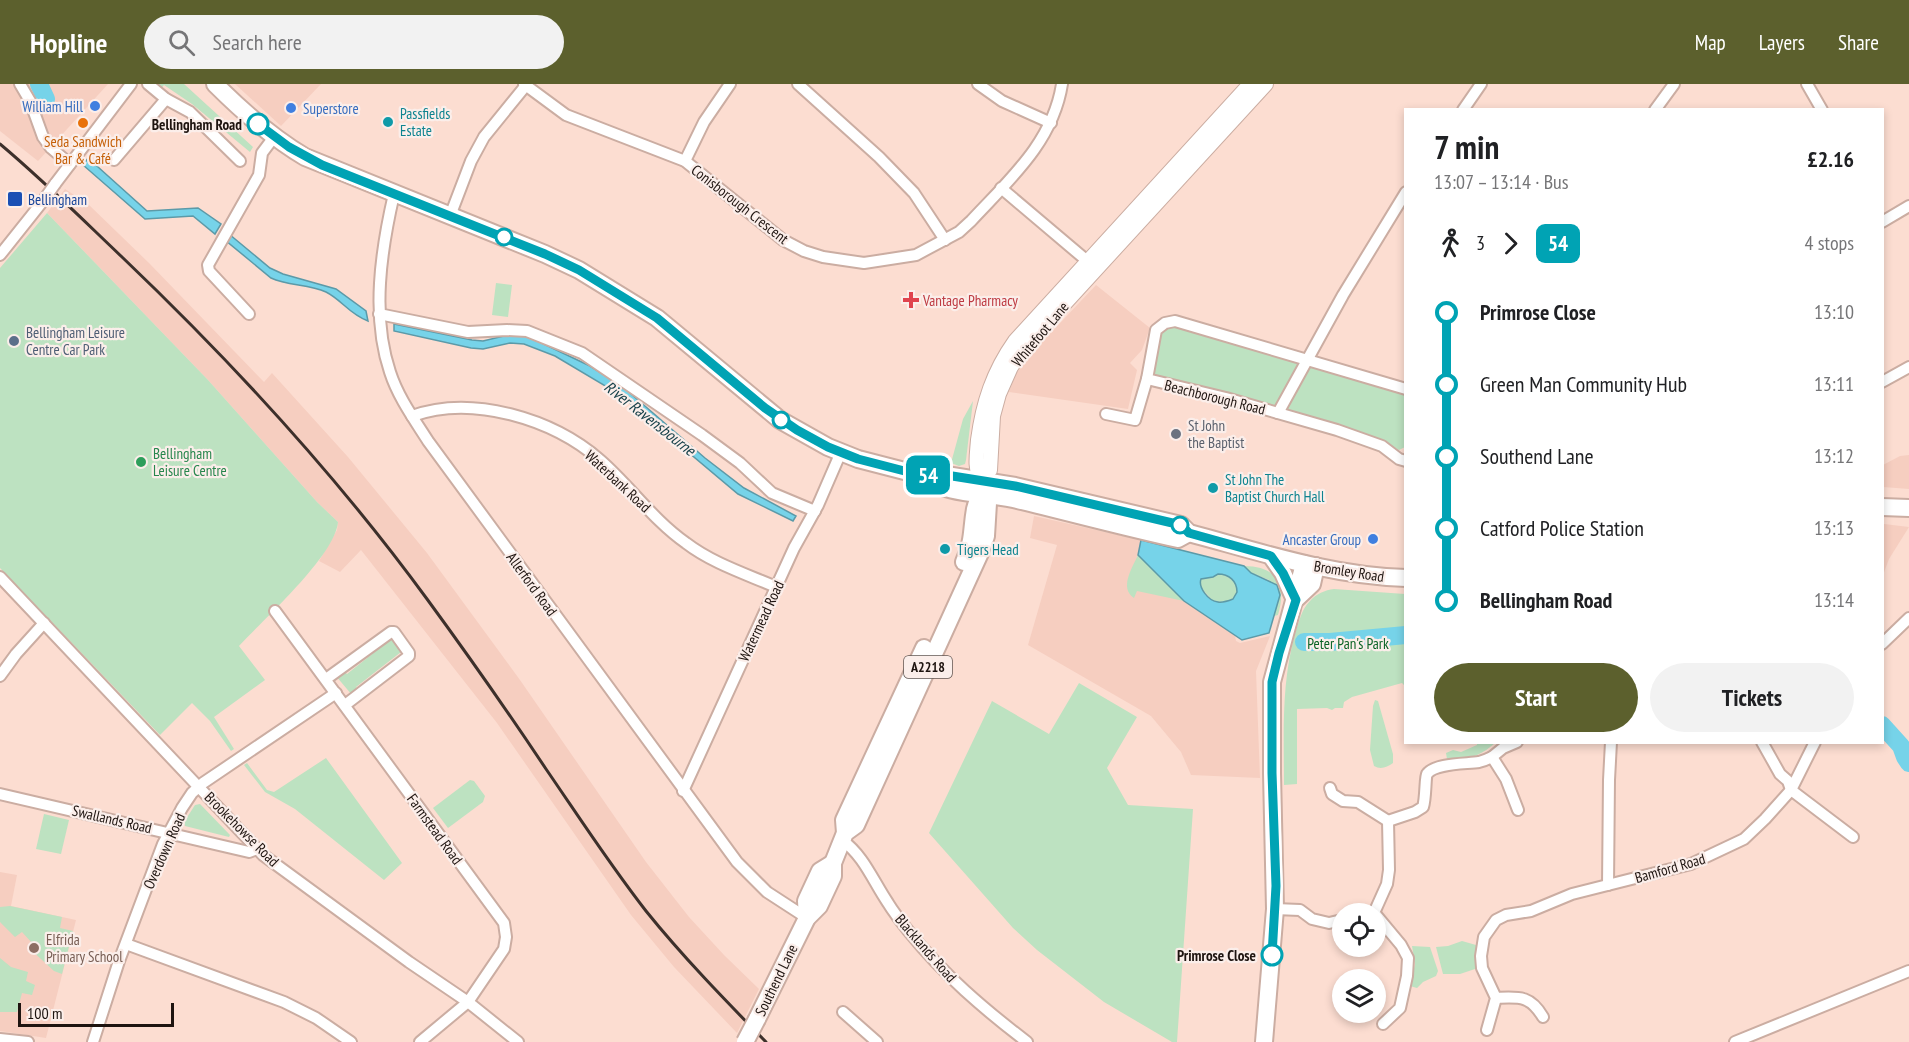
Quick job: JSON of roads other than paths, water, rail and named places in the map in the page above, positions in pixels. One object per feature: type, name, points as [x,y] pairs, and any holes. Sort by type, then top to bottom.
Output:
[{"type":"main road","name":"Bromley Road","points":[[215,84],[241,110],[274,137],[305,157],[554,257],[595,279],[672,329],[780,420],[812,439],[841,452],[920,475],[934,485],[982,488],[1013,499],[1178,539],[1189,533],[1310,565],[1381,578],[1404,578]]},
{"type":"main road","name":"Southend Lane","points":[[745,1042],[807,918],[819,906],[833,876],[833,863],[844,837],[844,820],[903,708],[966,571],[975,507],[982,488]]},
{"type":"main road","points":[[1884,507],[1909,508]]},
{"type":"main road","points":[[1271,556],[1283,573],[1296,600]]},
{"type":"main road","points":[[1264,1042],[1275,909],[1272,682],[1296,600],[1312,584],[1310,565]]},
{"type":"street","points":[[20,84],[30,101],[43,137],[51,148],[70,164]]},
{"type":"street","points":[[0,255],[131,84]]},
{"type":"street","points":[[148,84],[166,99],[190,112],[240,161]]},
{"type":"street","points":[[685,161],[704,122],[730,84]]},
{"type":"street","points":[[798,84],[879,157],[912,191],[945,240]]},
{"type":"street","points":[[978,84],[1002,100],[1051,123]]},
{"type":"street","name":"Conisborough Crescent","points":[[526,85],[566,115],[685,161],[783,240],[804,251],[851,263],[880,262],[916,255],[959,232],[1041,142],[1051,123],[1062,84]]},
{"type":"street","name":"Whitefoot Lane","points":[[1092,265],[1250,84]]},
{"type":"street","name":"Whitefoot Lane","points":[[982,488],[976,470],[981,414],[996,371],[1015,341],[1092,265],[1266,84]]},
{"type":"street","points":[[1464,108],[1481,84]]},
{"type":"street","points":[[1656,108],[1674,84]]},
{"type":"street","points":[[1807,84],[1821,108]]},
{"type":"street","points":[[450,216],[480,143],[526,85]]},
{"type":"street","points":[[114,160],[166,99]]},
{"type":"street","points":[[249,314],[209,271],[208,265],[259,175],[262,153],[274,137]]},
{"type":"street","points":[[1001,188],[1092,265]]},
{"type":"street","name":"Allerford Road","points":[[394,194],[383,257],[379,314],[389,371],[412,416],[433,448],[737,862],[767,892],[807,918]]},
{"type":"street","points":[[1278,412],[1343,295],[1404,195]]},
{"type":"street","points":[[1884,217],[1909,206]]},
{"type":"street","points":[[379,314],[468,332],[527,331],[582,353],[740,463],[772,493],[815,512]]},
{"type":"street","name":"Beachborough Road","points":[[1404,388],[1170,321],[1161,325],[1155,334],[1147,379],[1278,412],[1383,446],[1404,460]]},
{"type":"street","points":[[1884,381],[1909,367]]},
{"type":"street","points":[[1106,414],[1136,420],[1147,379]]},
{"type":"street","name":"Waterbank Road","points":[[412,416],[424,412],[478,409],[502,411],[555,431],[599,459],[628,486],[645,506],[686,543],[711,558],[776,587]]},
{"type":"street","name":"Watermead Road","points":[[683,791],[794,548],[815,512],[841,452]]},
{"type":"street","name":"Brookehowse Road","points":[[0,577],[257,849],[409,962],[468,1002],[518,1042]]},
{"type":"street","name":"Farmstead Road","points":[[275,611],[504,923],[506,937],[504,949],[468,1002],[420,1042]]},
{"type":"street","points":[[1884,642],[1909,618]]},
{"type":"street","points":[[0,676],[44,623]]},
{"type":"street","points":[[326,679],[391,632],[394,632],[410,653],[345,705]]},
{"type":"street","name":"Overdown Road","points":[[93,1042],[126,944],[168,832],[182,808],[198,786],[336,693]]},
{"type":"street","points":[[1388,821],[1423,807],[1427,795],[1425,782],[1427,774],[1432,770],[1461,763],[1480,762],[1512,744]]},
{"type":"street","points":[[1608,885],[1611,744]]},
{"type":"street","points":[[1763,744],[1780,774],[1788,781],[1791,790],[1853,837]]},
{"type":"street","name":"Bamford Road","points":[[1496,998],[1482,968],[1481,956],[1484,937],[1496,920],[1506,915],[1531,911],[1572,894],[1691,864],[1744,839],[1791,790],[1814,744]]},
{"type":"street","points":[[1492,757],[1506,779],[1518,810]]},
{"type":"street","points":[[1330,788],[1332,794],[1343,801],[1358,802],[1388,821]]},
{"type":"street","name":"Swallands Road","points":[[0,794],[249,852],[257,849]]},
{"type":"street","points":[[1379,903],[1387,884],[1389,870],[1388,821]]},
{"type":"street","name":"Blacklands Road","points":[[844,837],[910,933],[940,967],[979,1005],[1027,1042]]},
{"type":"street","points":[[1275,909],[1300,910],[1312,919],[1332,922]]},
{"type":"street","points":[[1383,1024],[1400,1008],[1407,976],[1408,958],[1401,945],[1386,928]]},
{"type":"street","points":[[126,944],[284,1002],[316,1018],[351,1042]]},
{"type":"street","points":[[1735,1042],[1909,971]]},
{"type":"street","points":[[1487,1030],[1496,998],[1520,997],[1536,1004],[1543,1017]]},
{"type":"street","points":[[843,1012],[877,1042]]},
{"type":"street","points":[[0,1039],[28,1042]]},
{"type":"water","points":[[88,158],[147,211],[198,208],[221,224],[215,234],[193,216],[145,219],[83,165]]},
{"type":"water","points":[[229,234],[270,268],[336,289],[366,311],[368,321],[356,315],[326,292],[271,278],[225,240]]},
{"type":"water","points":[[394,324],[483,341],[508,335],[527,336],[590,366],[623,387],[705,458],[744,488],[796,516],[793,521],[738,494],[619,394],[555,356],[524,344],[510,343],[483,349],[471,348],[394,331]]},
{"type":"water","points":[[1141,540],[1244,566],[1251,573],[1277,585],[1280,595],[1269,633],[1242,640],[1184,601],[1138,555]],"holes":[[[1222,574],[1234,581],[1237,588],[1233,599],[1226,602],[1214,601],[1207,596],[1200,582],[1201,579]]]},
{"type":"waterway","name":"River Ravensbourne","points":[[39,84],[46,99]]},
{"type":"waterway","name":"River Ravensbourne","points":[[1304,642],[1404,635]]},
{"type":"waterway","name":"River Ravensbourne","points":[[1884,727],[1901,746],[1909,763]]},
{"type":"railway","points":[[0,144],[163,297],[243,379],[320,464],[393,553],[427,599],[607,859],[646,911],[689,962],[766,1042]]},
{"type":"place","name":"William Hill","points":[[95,106]]},
{"type":"place","name":"Superstore","points":[[291,108]]},
{"type":"place","name":"Passfields Estate","points":[[388,122]]},
{"type":"place","name":"Seda Sandwich Bar & Café","points":[[83,123]]},
{"type":"place","name":"Bellingham Road","points":[[258,124]]},
{"type":"place","name":"Bellingham","points":[[15,199]]},
{"type":"place","name":"Vantage Pharmacy","points":[[911,300]]},
{"type":"place","name":"Bellingham Leisure Centre Car Park","points":[[14,341]]},
{"type":"place","name":"St John the Baptist","points":[[1176,434]]},
{"type":"place","name":"Bellingham Leisure Centre","points":[[141,462]]},
{"type":"place","name":"St John The Baptist Church Hall","points":[[1213,488]]},
{"type":"place","name":"Ancaster Group","points":[[1373,539]]},
{"type":"place","name":"Tigers Head","points":[[945,549]]},
{"type":"place","name":"Elfrida Primary School","points":[[34,948]]},
{"type":"place","name":"Primrose Close","points":[[1272,955]]},
{"type":"park label","name":"Peter Pan's Park","points":[[1348,643]]}]
